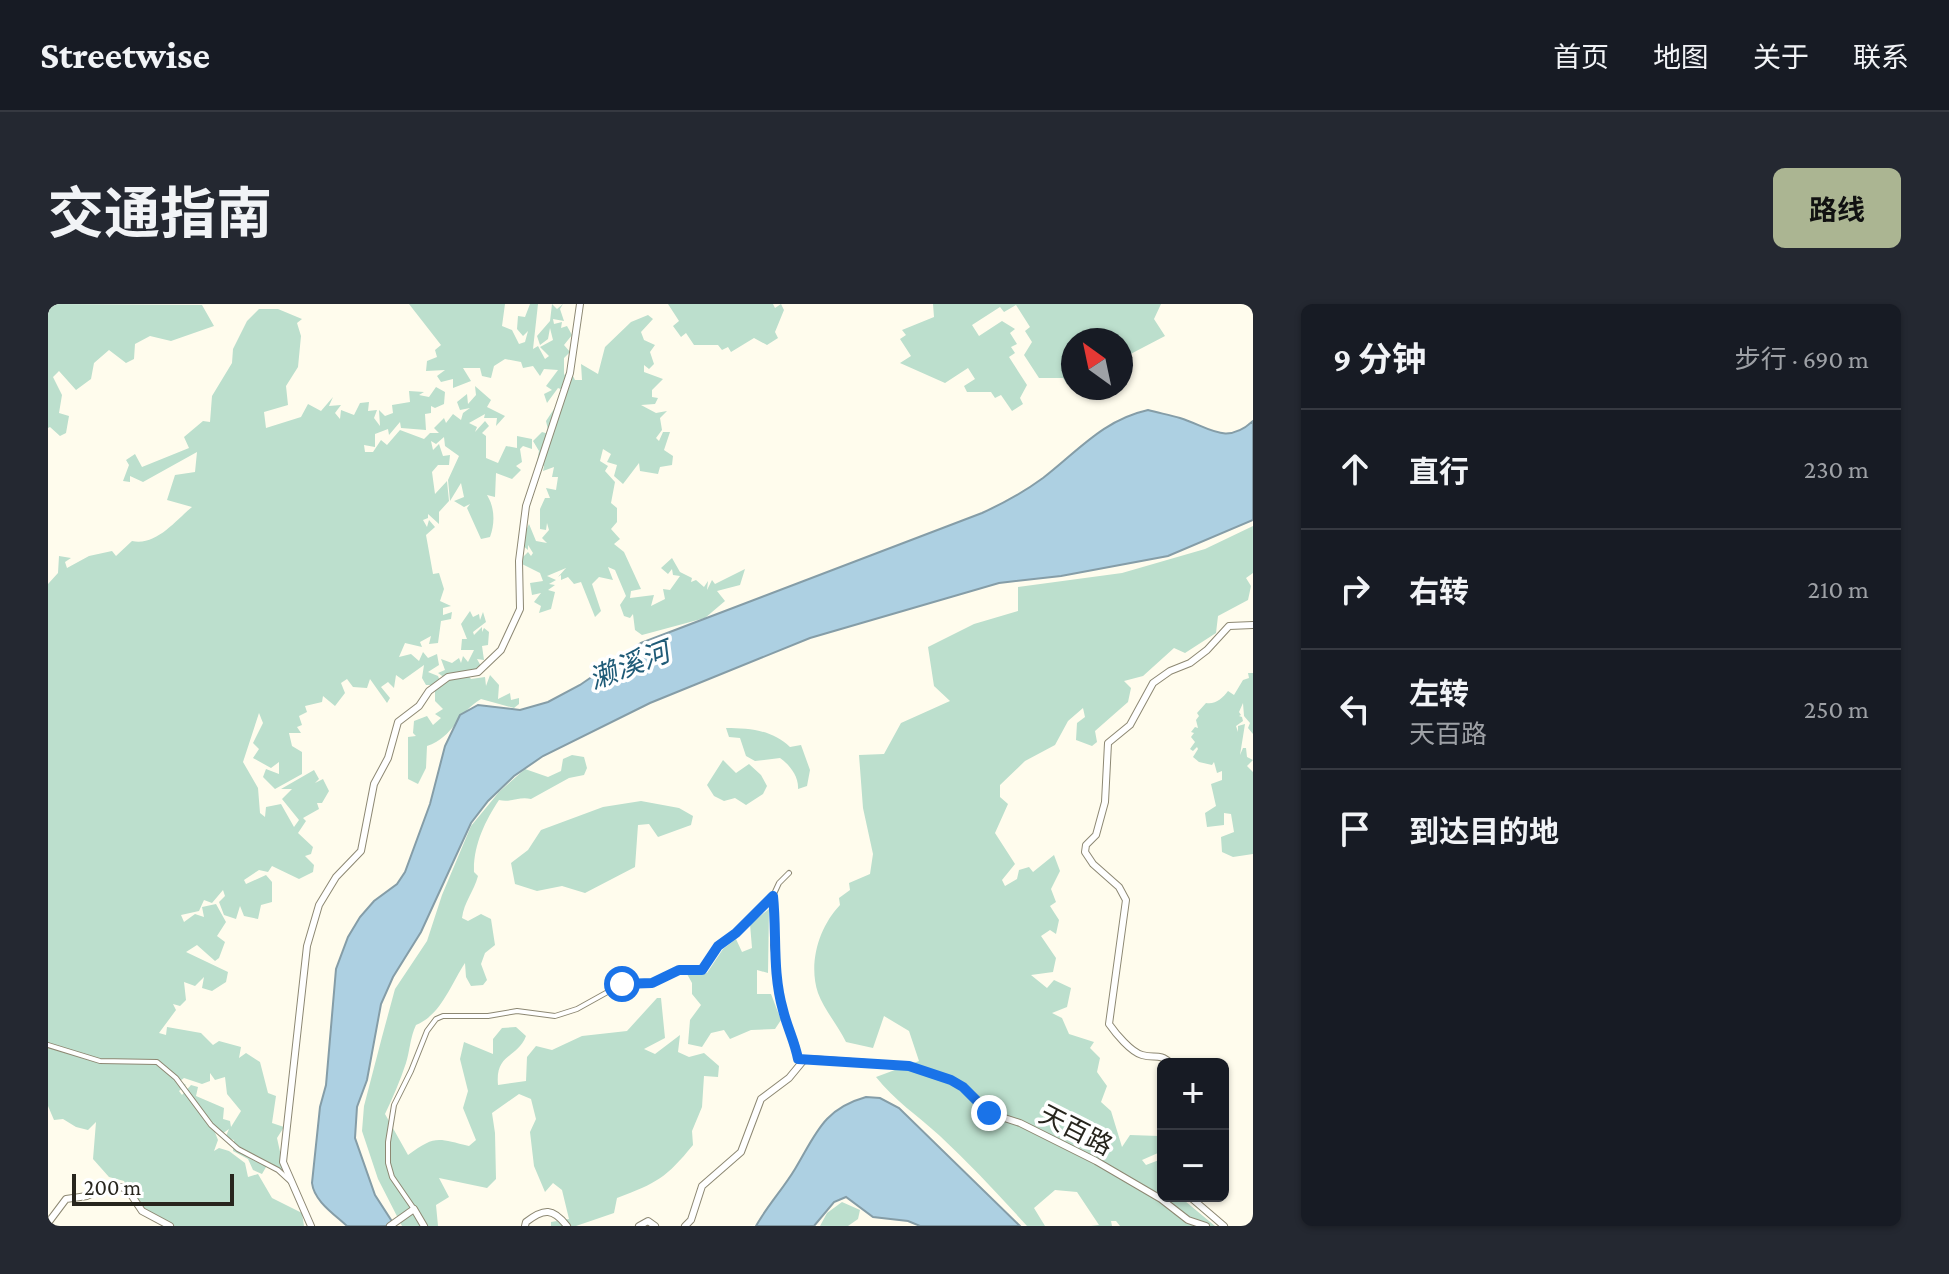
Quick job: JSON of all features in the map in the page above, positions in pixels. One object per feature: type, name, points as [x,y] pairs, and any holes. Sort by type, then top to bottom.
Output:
[{"type":"main road","points":[[311,1226],[283,1162],[307,946],[319,905],[336,877],[361,851],[374,784],[388,758],[398,722],[448,677],[478,672],[501,650],[520,609],[519,561],[526,506],[570,373],[580,304]]},
{"type":"main road","points":[[1163,1058],[1159,1055],[1143,1056],[1109,1024],[1126,900],[1119,887],[1093,864],[1085,852],[1086,845],[1096,835],[1105,802],[1108,743],[1130,725],[1153,683],[1207,650],[1229,626],[1253,625]]},
{"type":"main road","points":[[685,1226],[691,1220],[702,1186],[744,1146],[761,1099],[789,1078],[803,1061]]},
{"type":"main road","name":"天百路","points":[[803,1061],[909,1066],[951,1080],[963,1087],[989,1113],[1020,1123],[1096,1161],[1161,1199],[1188,1220],[1206,1226]]},
{"type":"main road","points":[[48,1223],[66,1199],[87,1196],[115,1186],[130,1193],[142,1211],[170,1226]]},
{"type":"main road","points":[[1196,1202],[1224,1226]]},
{"type":"main road","points":[[390,1226],[414,1209],[424,1226]]},
{"type":"main road","points":[[525,1226],[538,1213],[552,1212],[567,1226]]},
{"type":"main road","points":[[639,1226],[648,1221],[655,1226]]},
{"type":"street","points":[[414,1209],[392,1177],[388,1142],[394,1105],[427,1031],[436,1019],[517,1011],[555,1016],[577,1009],[622,984],[652,983],[679,970],[702,970],[718,946],[736,933],[773,896],[779,883],[789,873]]},
{"type":"street","points":[[773,896],[773,945],[782,1010],[796,1045],[798,1059],[803,1061]]},
{"type":"street","points":[[48,1045],[100,1061],[157,1062],[176,1078],[211,1125],[238,1149],[278,1170],[290,1181]]},
{"type":"green space","points":[[54,304],[202,305],[214,326],[171,341],[150,336],[135,344],[134,359],[126,363],[109,350],[94,363],[91,379],[76,390],[59,371],[53,377],[62,395],[59,413],[69,416],[66,433],[60,436],[48,428],[48,307]]},
{"type":"green space","points":[[409,304],[505,304],[502,326],[512,330],[519,344],[525,342],[528,331],[523,336],[517,329],[518,316],[525,317],[530,304],[538,304],[533,349],[538,346],[545,359],[549,356],[540,347],[553,340],[550,328],[548,339],[540,345],[537,336],[550,321],[552,304],[557,309],[563,304],[560,309],[564,321],[553,319],[554,324],[562,322],[561,328],[567,326],[572,335],[564,345],[570,352],[564,358],[564,375],[570,370],[575,380],[582,380],[581,364],[598,374],[605,347],[631,322],[648,315],[653,319],[641,332],[644,340],[655,345],[650,352],[654,364],[649,369],[644,365],[644,372],[663,379],[652,390],[652,397],[658,398],[655,404],[641,405],[656,413],[667,411],[660,418],[662,430],[656,438],[659,441],[663,432],[670,432],[664,450],[673,456],[672,465],[660,467],[658,474],[640,471],[639,463],[623,484],[614,476],[617,465],[607,462],[611,454],[603,449],[600,461],[608,466],[605,471],[615,482],[611,503],[617,508],[617,522],[611,529],[620,539],[614,544],[624,552],[641,589],[631,591],[630,598],[654,595],[651,606],[665,599],[663,589],[670,590],[680,576],[673,575],[672,569],[668,574],[661,568],[672,558],[680,572],[692,578],[691,582],[696,580],[704,587],[708,581],[707,590],[712,580],[715,584],[745,569],[740,585],[717,591],[725,601],[705,618],[642,635],[635,630],[633,614],[630,618],[624,616],[620,605],[626,596],[615,570],[608,567],[613,580],[599,577],[592,584],[601,611],[595,617],[581,582],[574,584],[568,577],[561,580],[561,575],[558,577],[566,568],[547,576],[556,580],[549,584],[555,585],[548,590],[555,592],[551,609],[539,613],[541,606],[534,602],[541,593],[532,595],[530,583],[543,581],[540,573],[518,562],[528,552],[531,556],[533,553],[528,545],[528,550],[520,543],[529,524],[536,541],[547,543],[542,538],[549,530],[547,523],[546,530],[540,529],[540,509],[545,498],[550,498],[546,488],[556,490],[558,477],[552,477],[554,467],[543,471],[544,466],[536,467],[539,451],[533,441],[542,432],[549,434],[546,421],[566,391],[558,388],[547,403],[544,394],[552,390],[546,386],[558,370],[544,369],[540,376],[533,366],[523,368],[521,362],[505,359],[494,366],[491,378],[482,376],[480,368],[463,368],[471,381],[453,388],[453,379],[441,382],[437,376],[445,370],[426,371],[427,361],[437,357],[435,350],[441,345]]},
{"type":"green space","points":[[668,304],[773,304],[775,308],[781,304],[784,310],[775,332],[778,338],[767,345],[754,338],[731,352],[728,347],[722,350],[718,345],[694,345],[686,333],[681,337],[673,326],[679,321]]},
{"type":"green space","points":[[933,304],[1161,304],[1154,319],[1165,336],[1133,353],[1133,328],[1061,328],[1061,378],[1039,378],[1024,355],[1032,342],[1025,331],[1030,327],[1016,305],[1004,312],[1000,307],[972,325],[979,336],[1002,321],[1015,329],[1010,333],[1017,344],[1011,347],[1015,353],[1009,357],[1027,385],[1020,398],[1023,404],[1012,411],[1001,395],[995,398],[991,392],[967,392],[964,386],[975,379],[968,368],[945,383],[900,363],[911,356],[900,339],[906,335],[902,330],[934,317]]},
{"type":"green space","points":[[259,309],[278,309],[302,319],[297,323],[301,336],[298,367],[286,386],[288,405],[264,412],[266,428],[301,417],[308,404],[321,411],[333,397],[329,406],[341,405],[335,413],[340,419],[341,410],[354,415],[360,403],[369,402],[368,411],[377,410],[374,418],[380,426],[379,410],[385,416],[393,413],[392,405],[410,402],[409,391],[424,392],[419,395],[429,397],[436,387],[445,392],[444,404],[435,408],[431,406],[431,413],[425,414],[426,430],[401,428],[400,422],[389,435],[388,429],[375,434],[375,447],[364,445],[365,452],[373,452],[381,440],[387,445],[400,430],[424,439],[430,433],[439,433],[434,428],[444,418],[446,423],[453,414],[461,420],[463,413],[470,408],[460,410],[457,402],[467,394],[468,404],[476,395],[475,386],[491,400],[487,407],[505,416],[496,426],[497,418],[484,418],[485,414],[469,423],[477,427],[475,432],[485,421],[489,426],[482,433],[486,436],[486,458],[498,463],[506,446],[517,448],[517,436],[532,439],[532,449],[523,446],[520,449],[522,462],[516,466],[521,470],[512,479],[496,473],[495,497],[487,495],[493,510],[492,532],[490,537],[481,539],[467,508],[470,504],[464,507],[454,501],[464,497],[461,483],[450,501],[448,480],[459,456],[445,446],[444,437],[436,444],[431,441],[433,450],[439,444],[443,456],[450,455],[449,465],[438,465],[432,472],[435,494],[447,481],[449,501],[439,512],[439,524],[428,514],[428,518],[423,520],[427,527],[429,520],[435,527],[426,535],[433,574],[439,573],[444,589],[440,601],[451,606],[443,608],[443,615],[452,612],[451,619],[441,621],[438,643],[429,644],[431,636],[420,642],[422,647],[405,643],[399,657],[411,654],[419,661],[423,652],[428,658],[437,654],[439,665],[428,672],[438,676],[440,681],[445,678],[438,673],[445,670],[441,659],[452,663],[459,658],[461,663],[463,656],[468,662],[474,650],[461,650],[462,639],[467,639],[461,624],[470,611],[473,617],[479,614],[480,620],[483,612],[486,622],[473,632],[474,635],[482,627],[482,632],[484,628],[489,632],[488,645],[482,646],[484,660],[477,659],[482,668],[465,671],[471,679],[485,677],[486,686],[490,675],[499,685],[498,699],[510,693],[511,700],[519,698],[519,704],[514,708],[481,699],[473,705],[450,731],[427,746],[426,768],[418,784],[408,779],[408,737],[416,736],[413,733],[414,721],[427,716],[433,725],[441,718],[435,714],[443,709],[435,701],[435,685],[426,685],[422,678],[424,665],[403,680],[396,675],[394,688],[388,682],[381,687],[390,698],[387,703],[370,679],[367,688],[353,687],[347,679],[341,683],[345,693],[335,706],[323,696],[322,702],[305,706],[307,712],[299,716],[302,725],[297,727],[301,733],[289,733],[292,746],[302,752],[302,774],[275,789],[263,777],[266,769],[279,774],[279,762],[271,768],[253,758],[259,749],[253,743],[263,723],[259,713],[243,762],[258,788],[260,813],[265,817],[266,807],[281,804],[294,827],[299,820],[282,799],[292,789],[281,789],[314,770],[319,779],[315,783],[323,779],[329,791],[322,803],[317,803],[319,809],[303,818],[306,821],[298,833],[313,847],[311,854],[305,856],[314,865],[313,872],[299,879],[272,866],[268,872],[259,870],[244,880],[246,884],[266,875],[272,882],[272,902],[261,905],[258,919],[244,916],[240,906],[236,919],[224,915],[219,902],[225,896],[223,890],[212,903],[204,900],[199,911],[181,915],[184,922],[195,914],[204,917],[202,907],[216,904],[226,922],[217,936],[225,942],[219,958],[215,961],[197,945],[186,952],[228,972],[226,982],[212,991],[202,988],[204,977],[195,986],[184,982],[186,1000],[180,1006],[173,1004],[176,1010],[159,1033],[166,1035],[167,1027],[201,1033],[213,1045],[219,1041],[241,1047],[239,1058],[246,1053],[260,1062],[268,1093],[276,1096],[272,1123],[284,1127],[277,1138],[284,1170],[278,1173],[269,1162],[262,1174],[253,1170],[248,1159],[233,1151],[234,1140],[225,1138],[229,1129],[222,1134],[214,1130],[218,1140],[214,1151],[219,1148],[229,1151],[245,1163],[248,1177],[258,1174],[272,1198],[302,1213],[304,1226],[170,1226],[174,1225],[143,1210],[124,1181],[109,1177],[93,1159],[96,1122],[88,1130],[63,1119],[54,1120],[48,1106],[48,584],[58,573],[59,556],[71,558],[65,562],[67,568],[89,556],[112,551],[116,556],[132,541],[141,542],[157,536],[192,507],[167,500],[175,475],[195,472],[197,452],[143,482],[130,476],[130,482],[123,481],[129,465],[126,460],[135,454],[142,467],[189,448],[184,437],[203,421],[210,422],[212,396],[232,363],[233,349],[247,321]],"holes":[[[210,1073],[215,1080],[225,1077],[227,1094],[241,1111],[231,1127],[230,1121],[223,1119],[224,1108],[196,1096],[198,1087],[191,1085],[182,1095],[179,1091],[186,1085],[180,1081],[184,1078],[202,1084],[210,1081]]]},
{"type":"green space","points":[[1253,526],[1253,573],[1246,578],[1251,586],[1248,600],[1218,616],[1216,633],[1185,653],[1174,648],[1143,676],[1124,681],[1131,688],[1128,702],[1095,731],[1097,742],[1092,746],[1076,740],[1077,723],[1085,717],[1083,708],[1068,721],[1055,745],[1025,761],[1000,785],[1000,797],[1008,804],[995,833],[1015,864],[1002,880],[1005,886],[1017,879],[1019,870],[1029,867],[1033,872],[1054,855],[1060,871],[1051,889],[1056,902],[1050,906],[1059,920],[1056,934],[1050,930],[1041,936],[1056,958],[1053,972],[1031,975],[1047,988],[1054,980],[1071,988],[1067,1007],[1052,1013],[1062,1018],[1069,1034],[1094,1042],[1090,1048],[1100,1058],[1097,1072],[1107,1086],[1101,1102],[1111,1111],[1122,1147],[1130,1135],[1157,1136],[1157,1153],[1142,1160],[1146,1165],[1157,1161],[1157,1202],[1186,1202],[1215,1226],[1120,1226],[1116,1221],[1111,1221],[1112,1226],[1091,1226],[1099,1225],[1077,1192],[1055,1190],[1034,1208],[1045,1226],[1027,1226],[940,1136],[898,1101],[876,1077],[919,1061],[909,1031],[884,1016],[873,1048],[846,1042],[818,993],[814,970],[821,935],[840,905],[839,898],[850,890],[849,883],[870,874],[873,854],[863,808],[859,755],[884,754],[901,723],[950,701],[934,686],[928,647],[974,624],[1018,611],[1018,587],[1122,573],[1205,549]]},
{"type":"green space","points":[[1248,673],[1253,673],[1253,734],[1244,716],[1243,703],[1239,716],[1243,721],[1236,726],[1238,732],[1238,726],[1245,724],[1240,755],[1246,748],[1247,757],[1253,760],[1247,766],[1253,772],[1253,854],[1233,857],[1222,852],[1221,837],[1234,832],[1231,814],[1224,813],[1224,825],[1207,827],[1205,813],[1216,806],[1211,784],[1222,780],[1222,771],[1217,773],[1214,762],[1212,765],[1199,762],[1193,757],[1198,749],[1190,749],[1195,742],[1191,737],[1194,733],[1191,732],[1198,728],[1197,713],[1206,703],[1213,703],[1228,691],[1234,695],[1243,680],[1249,678]]},
{"type":"green space","points":[[726,728],[760,731],[790,747],[801,745],[810,770],[807,786],[798,789],[793,772],[780,758],[755,761],[746,756],[740,738],[729,737]]},
{"type":"green space","points":[[572,755],[584,757],[587,768],[584,775],[569,778],[531,799],[499,800],[489,816],[476,853],[474,872],[478,876],[462,918],[468,921],[481,914],[491,919],[495,945],[485,953],[481,964],[487,980],[483,985],[471,986],[466,977],[465,963],[439,1007],[416,1025],[404,1070],[385,1114],[408,1155],[424,1144],[437,1140],[469,1146],[476,1140],[463,1108],[468,1091],[460,1059],[464,1042],[493,1054],[493,1039],[502,1028],[516,1027],[526,1036],[503,1061],[498,1085],[526,1081],[527,1057],[536,1046],[552,1050],[582,1036],[627,1031],[657,998],[661,998],[665,1038],[644,1049],[655,1054],[680,1035],[678,1052],[689,1057],[704,1053],[719,1066],[718,1077],[704,1076],[702,1107],[692,1131],[693,1145],[660,1178],[617,1198],[614,1213],[576,1226],[551,1226],[551,1222],[569,1219],[562,1190],[553,1183],[545,1192],[534,1166],[530,1132],[536,1119],[531,1099],[519,1094],[492,1113],[496,1179],[487,1188],[439,1178],[449,1197],[436,1205],[438,1226],[402,1226],[378,1179],[362,1131],[364,1106],[395,989],[427,941],[442,895],[471,826],[499,792],[525,769],[548,777],[561,771],[563,759]]},
{"type":"green space","points":[[723,760],[736,773],[749,764],[767,786],[763,794],[746,805],[735,798],[724,801],[714,796],[707,785]]},
{"type":"green space","points":[[641,801],[679,808],[693,816],[691,825],[658,837],[649,824],[638,825],[635,867],[585,893],[562,886],[537,891],[515,884],[511,863],[528,850],[541,830],[603,807]]},
{"type":"green space","points":[[769,909],[768,973],[757,970],[757,994],[771,994],[781,1020],[775,1029],[751,1030],[730,1039],[724,1030],[711,1033],[702,1047],[688,1044],[690,1020],[701,1005],[692,994],[692,983],[687,974],[707,973],[723,949],[736,939],[742,952],[752,948],[750,924]]},
{"type":"green space","points":[[842,1202],[860,1210],[858,1219],[848,1226],[820,1226],[827,1213]]},
{"type":"water","name":"濑溪河","points":[[1148,410],[1226,433],[1253,421],[1253,520],[1168,556],[1061,576],[999,583],[810,638],[650,703],[543,756],[514,776],[488,801],[471,823],[421,932],[393,977],[381,1004],[367,1080],[357,1107],[355,1138],[375,1195],[395,1226],[347,1226],[325,1207],[316,1196],[312,1183],[320,1107],[326,1085],[336,969],[348,937],[360,917],[374,901],[397,884],[405,872],[430,804],[445,746],[460,715],[478,705],[520,710],[548,702],[580,685],[641,643],[982,513],[1036,483],[1104,429]]},
{"type":"water","points":[[866,1097],[880,1098],[899,1108],[1020,1226],[920,1226],[908,1221],[873,1217],[846,1197],[834,1202],[814,1226],[756,1226],[822,1124],[840,1108]]},
{"type":"route","points":[[622,984],[652,983],[679,970],[702,970],[718,946],[736,933],[773,896],[773,945],[782,1010],[796,1045],[798,1059],[909,1066],[963,1087],[989,1113]]}]
